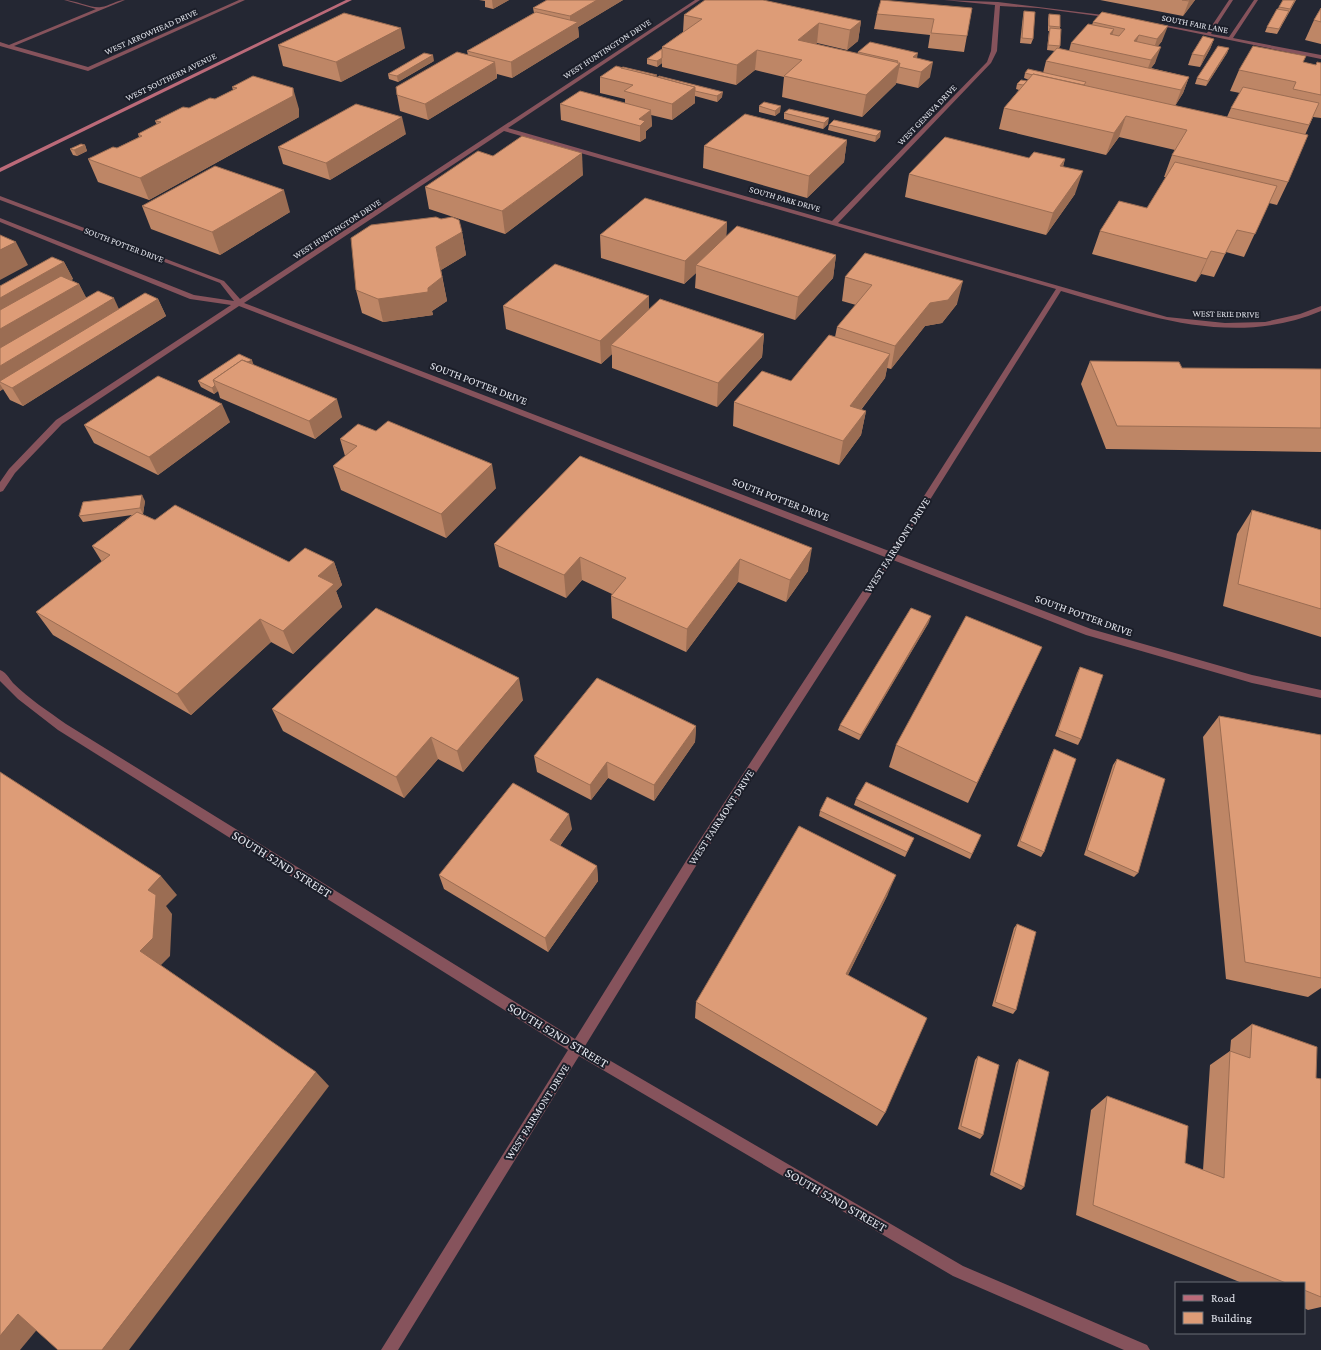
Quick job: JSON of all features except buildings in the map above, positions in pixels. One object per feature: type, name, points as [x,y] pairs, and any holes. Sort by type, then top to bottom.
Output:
[{"type":"main road","name":"WEST SOUTHERN AVENUE","points":[[0,170],[350,0]]},
{"type":"street","points":[[66,0],[100,9]]},
{"type":"street","points":[[0,44],[8,47],[123,0]]},
{"type":"street","name":"WEST ARROWHEAD DRIVE","points":[[8,47],[88,69],[243,0]]},
{"type":"street","name":"WEST HUNTINGTON DRIVE","points":[[0,489],[12,471],[59,422],[240,304],[698,0]]},
{"type":"street","points":[[946,0],[998,3],[1118,18]]},
{"type":"street","points":[[1208,35],[1231,0]]},
{"type":"street","points":[[1230,39],[1256,0]]},
{"type":"street","name":"WEST GENEVA DRIVE","points":[[834,223],[976,78],[989,62],[994,51],[998,3]]},
{"type":"street","name":"SOUTH FAIR LANE","points":[[1146,23],[1321,57]]},
{"type":"street","name":"SOUTH PARK DRIVE","points":[[504,129],[1060,288]]},
{"type":"street","name":"SOUTH POTTER DRIVE","points":[[0,198],[222,282],[240,304]]},
{"type":"street","name":"SOUTH POTTER DRIVE","points":[[0,220],[193,297],[240,304],[1089,632],[1245,677],[1321,694]]},
{"type":"street","name":"WEST ERIE DRIVE","points":[[1060,288],[1166,319],[1197,324],[1257,325],[1283,322],[1306,316],[1321,308]]},
{"type":"street","name":"WEST FAIRMONT DRIVE","points":[[389,1350],[690,865],[892,555],[1060,288]]},
{"type":"street","name":"SOUTH 52ND STREET","points":[[0,674],[5,682],[30,704],[62,727],[577,1048],[958,1271],[1142,1350]]}]
